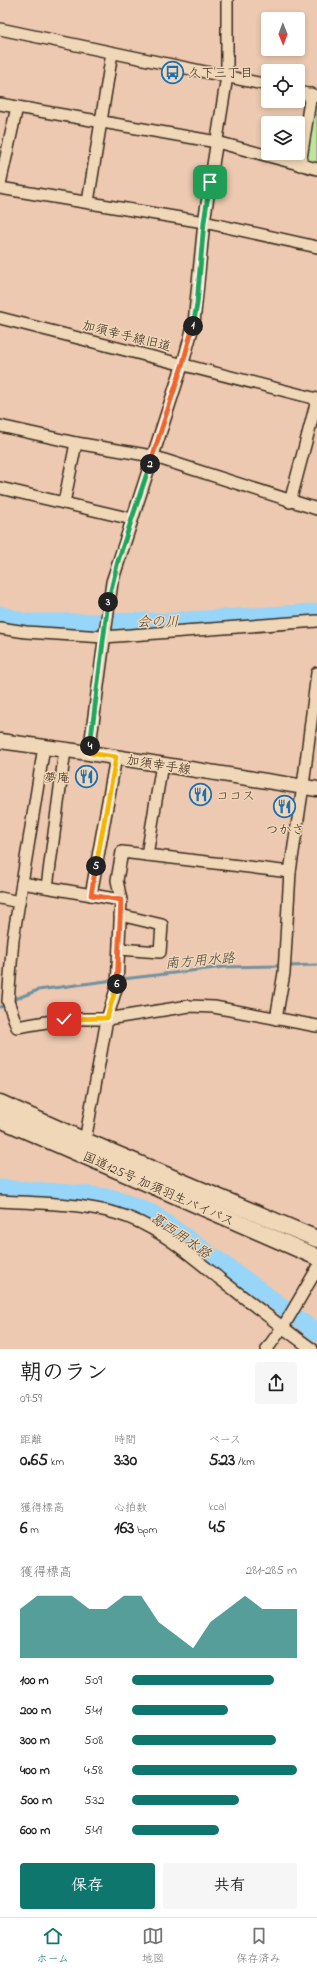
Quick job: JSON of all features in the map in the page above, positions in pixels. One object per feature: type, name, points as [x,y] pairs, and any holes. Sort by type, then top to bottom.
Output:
[{"type":"highway","name":"国道125号 加須羽生バイパス","points":[[0,1103],[85,1141],[317,1239]]},
{"type":"highway","name":"国道125号 加須羽生バイパス","points":[[0,1119],[317,1257]]},
{"type":"main road","name":"加須幸手線","points":[[0,741],[116,757],[310,788]]},
{"type":"street","points":[[89,753],[107,610],[118,561],[183,363],[197,304],[204,222],[227,76],[227,0]]},
{"type":"street","points":[[0,29],[261,83]]},
{"type":"street","points":[[88,202],[112,53]]},
{"type":"street","points":[[300,164],[314,95]]},
{"type":"street","points":[[0,104],[217,142],[317,169]]},
{"type":"street","points":[[0,184],[17,107]]},
{"type":"street","points":[[0,188],[204,222],[317,247]]},
{"type":"street","name":"加須幸手線旧道","points":[[0,318],[183,363],[317,399]]},
{"type":"street","points":[[290,502],[317,399]]},
{"type":"street","points":[[0,426],[76,443],[152,456],[290,502],[317,509]]},
{"type":"street","points":[[64,503],[76,443]]},
{"type":"street","points":[[0,488],[132,519]]},
{"type":"street","points":[[0,628],[26,632],[105,634],[317,621]]},
{"type":"street","points":[[276,1019],[284,973],[290,872],[310,788],[317,673]]},
{"type":"street","points":[[44,747],[13,939],[8,1001],[17,1027],[64,1019],[107,1018],[189,1006],[214,1007],[317,1026]]},
{"type":"street","points":[[47,887],[65,750]]},
{"type":"street","points":[[91,895],[116,757]]},
{"type":"street","points":[[147,855],[162,764]]},
{"type":"street","points":[[85,1141],[107,1018],[117,986],[121,900],[117,880],[122,852],[290,872]]},
{"type":"street","points":[[22,883],[121,900]]},
{"type":"street","points":[[0,898],[19,902]]},
{"type":"street","points":[[119,949],[160,952],[162,925],[120,915]]},
{"type":"street","points":[[0,1201],[91,1208],[116,1213],[138,1222],[161,1234],[186,1252],[284,1325],[312,1349]]},
{"type":"street","points":[[267,1349],[284,1325],[317,1269]]},
{"type":"green space","points":[[317,103],[317,164],[307,161],[305,158],[312,106]]},
{"type":"waterway","name":"会の川","points":[[0,614],[25,622],[83,622],[172,621],[317,612]]},
{"type":"waterway","name":"南方用水路","points":[[289,966],[317,965]]},
{"type":"waterway","name":"南方用水路","points":[[123,979],[224,967],[280,966]]},
{"type":"waterway","name":"南方用水路","points":[[13,1000],[38,990],[114,980]]},
{"type":"waterway","name":"葛西用水路","points":[[0,1188],[84,1194],[113,1198],[152,1213],[259,1289],[317,1333]]},
{"type":"place","name":"久下三丁目","points":[[172,72]]},
{"type":"place","name":"夢庵","points":[[86,777]]},
{"type":"place","name":"ココス","points":[[200,795]]},
{"type":"place","name":"つかさ","points":[[285,807]]},
{"type":"route","points":[[64,1019],[107,1018],[117,986],[121,900],[91,895],[116,757],[89,753],[107,610],[112,582],[183,363],[194,323],[204,222],[210,182]]}]
